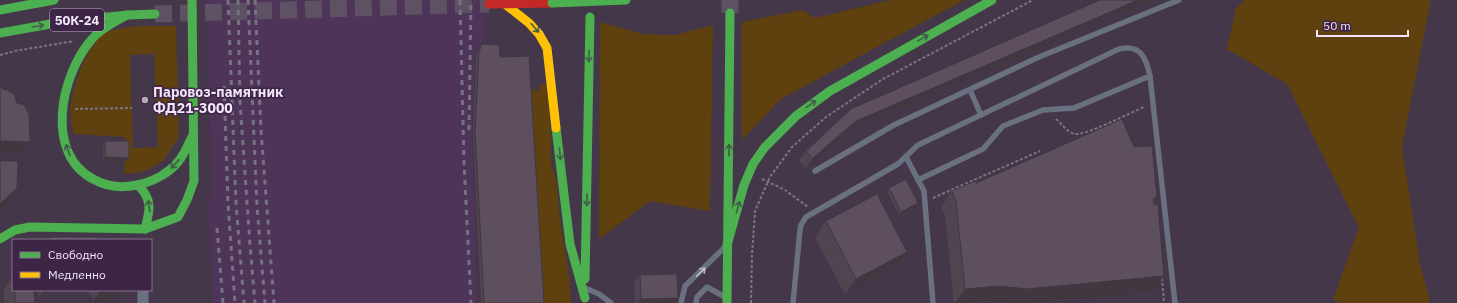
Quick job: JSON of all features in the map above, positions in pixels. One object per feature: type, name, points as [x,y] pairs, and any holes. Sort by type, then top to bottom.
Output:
[{"type":"main road","name":"50К-24","points":[[0,10],[54,0]]},
{"type":"main road","points":[[0,239],[15,230],[30,227],[145,235],[178,217],[188,200],[194,181],[195,130],[192,0]]},
{"type":"main road","points":[[489,4],[626,0]]},
{"type":"main road","points":[[728,245],[744,185],[753,164],[765,147],[796,116],[830,91],[992,0]]},
{"type":"main road","points":[[505,4],[521,15],[537,30],[547,48],[570,244],[585,301]]},
{"type":"main road","points":[[727,300],[730,13]]},
{"type":"main road","name":"50К-24","points":[[0,32],[67,21],[155,14]]},
{"type":"main road","points":[[128,15],[93,38],[78,58],[67,83],[62,109],[63,131],[68,153],[78,168],[97,182],[120,186],[138,185],[157,178],[178,162],[185,152],[195,130]]},
{"type":"main road","points":[[585,301],[590,17]]},
{"type":"main road","points":[[138,185],[146,193],[150,212],[145,235]]},
{"type":"street","points":[[143,291],[143,303]]},
{"type":"lane","points":[[815,171],[894,125],[1039,57],[1179,0]]},
{"type":"lane","points":[[793,303],[801,225],[806,217],[898,164],[918,145],[1125,48],[1132,49],[1143,55],[1146,60],[1150,76],[1163,215],[1175,303]]},
{"type":"lane","points":[[918,180],[983,149],[1001,127],[1041,111],[1074,108],[1150,76]]},
{"type":"lane","points":[[970,90],[981,115]]},
{"type":"lane","points":[[906,157],[924,191],[933,303]]},
{"type":"lane","points":[[681,303],[685,286],[728,245]]},
{"type":"lane","points":[[696,303],[697,297],[707,287],[727,300]]},
{"type":"lane","points":[[585,288],[599,294],[611,303]]},
{"type":"path","points":[[751,303],[755,211],[768,181],[792,147],[826,117],[883,79],[1033,0]]},
{"type":"path","points":[[1047,110],[1076,135],[1090,131],[1153,103]]},
{"type":"path","points":[[62,109],[132,108]]},
{"type":"path","points":[[925,201],[1040,151]]},
{"type":"path","points":[[768,181],[785,190],[815,212]]},
{"type":"path","points":[[1161,271],[1164,303]]},
{"type":"shaded area","points":[[206,0],[485,0],[486,34],[475,54],[472,135],[477,303],[214,303],[208,200],[212,194]]},
{"type":"shaded area","points":[[890,0],[964,0],[781,99],[742,140],[742,22],[803,10],[815,18]]},
{"type":"shaded area","points":[[1245,0],[1431,0],[1402,146],[1420,265],[1430,300],[1429,303],[1339,303],[1333,299],[1359,228],[1287,84],[1227,49],[1236,8]]},
{"type":"shaded area","points":[[600,22],[643,34],[675,35],[713,25],[710,211],[650,201],[599,239]]},
{"type":"shaded area","points":[[134,26],[176,26],[179,137],[163,161],[148,170],[124,174],[125,137],[74,134],[70,109],[77,78],[93,46],[107,32]],"holes":[[[154,54],[158,147],[133,148],[130,55]]]},
{"type":"shaded area","points":[[541,83],[546,85],[550,106],[551,163],[557,183],[559,214],[569,275],[571,303],[542,303],[529,90],[539,90]]},
{"type":"building","points":[[1100,0],[1138,0],[856,121],[813,158],[806,151],[851,109]]},
{"type":"building","points":[[482,44],[499,45],[500,57],[529,56],[544,303],[484,303],[475,131],[479,52]]},
{"type":"building","points":[[0,83],[2,89],[14,94],[17,103],[24,105],[29,114],[30,142],[0,141]]},
{"type":"building","points":[[1122,119],[1134,147],[1152,146],[1157,197],[1154,198],[1153,201],[1154,204],[1158,205],[1164,276],[1027,289],[998,286],[965,289],[956,202],[952,191],[975,181],[976,183]]},
{"type":"building","points":[[105,141],[129,141],[129,158],[105,157]]},
{"type":"building","points":[[0,161],[18,161],[17,188],[0,204]]},
{"type":"building","points":[[906,179],[918,203],[901,212],[889,188]]},
{"type":"building","points":[[877,194],[907,252],[856,279],[826,221]]},
{"type":"building","points":[[51,237],[96,237],[98,239],[49,239]]},
{"type":"building","points":[[677,274],[678,298],[641,299],[640,275]]},
{"type":"building","points":[[15,291],[35,291],[35,303],[15,303]]},
{"type":"tunnel","points":[[730,0],[730,13]]},
{"type":"tunnel","points":[[155,14],[489,4]]},
{"type":"railway","points":[[228,0],[236,203],[244,303]]},
{"type":"railway","points":[[238,0],[240,102],[255,303]]},
{"type":"railway","points":[[248,0],[257,206],[265,303]]},
{"type":"railway","points":[[255,0],[261,130],[274,303]]},
{"type":"railway","points":[[460,0],[464,162],[471,303]]},
{"type":"railway","points":[[469,130],[471,0]]},
{"type":"railway","points":[[224,86],[228,203],[235,303]]},
{"type":"railway","points":[[217,228],[223,303]]},
{"type":"traffic: fast","points":[[0,10],[54,0]]},
{"type":"traffic: fast","points":[[0,239],[15,230],[30,227],[145,229],[178,217],[187,200],[194,181],[192,0]]},
{"type":"traffic: fast","points":[[552,3],[626,0]]},
{"type":"traffic: fast","points":[[727,245],[744,185],[753,164],[765,147],[796,116],[830,91],[992,0]]},
{"type":"traffic: fast","points":[[727,303],[730,13]]},
{"type":"traffic: fast","points":[[0,33],[67,21],[155,14]]},
{"type":"traffic: fast","points":[[127,15],[108,26],[92,39],[81,54],[72,72],[62,113],[63,134],[68,152],[79,168],[95,180],[121,187],[132,186],[143,184],[165,174],[180,159],[193,135]]},
{"type":"traffic: fast","points":[[585,279],[590,17]]},
{"type":"traffic: fast","points":[[556,128],[570,244],[585,298]]},
{"type":"traffic: fast","points":[[138,185],[143,190],[149,206],[145,229]]},
{"type":"traffic: slow","points":[[505,4],[529,23],[539,34],[547,48],[556,128]]},
{"type":"traffic: jam","points":[[489,4],[552,3]]},
{"type":"place","name":"Паровоз-памятник ФД21-3000","points":[[145,100]]}]
